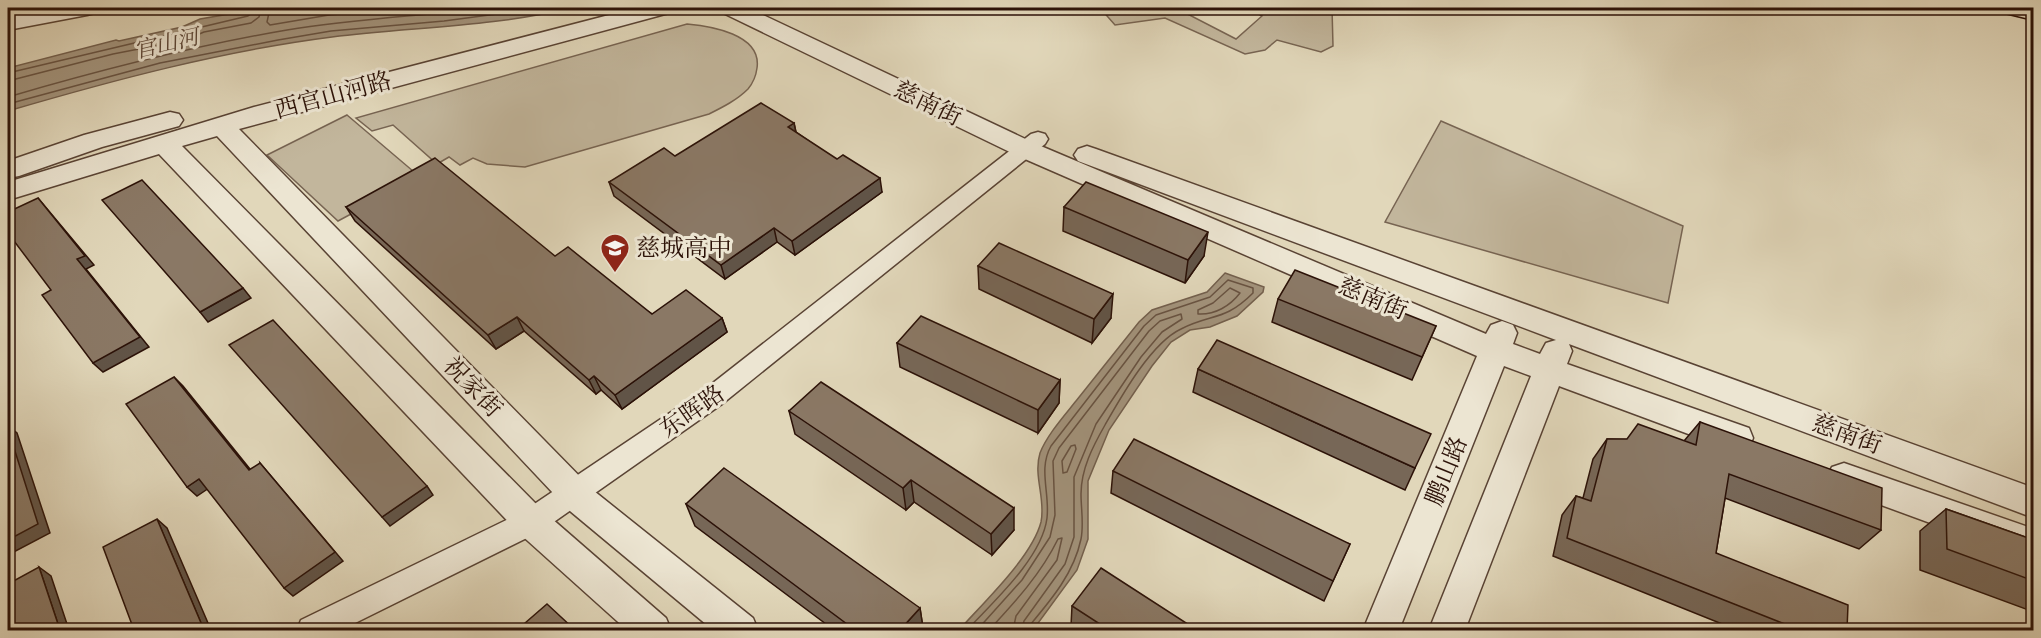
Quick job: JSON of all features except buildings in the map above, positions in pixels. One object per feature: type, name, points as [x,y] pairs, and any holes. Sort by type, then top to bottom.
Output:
[{"type":"highway","points":[[2014,8],[2034,13]]},
{"type":"street","points":[[8,23],[87,8]]},
{"type":"street","name":"西官山河路","points":[[8,170],[93,141],[584,8]]},
{"type":"street","name":"西官山河路","points":[[8,191],[163,142],[661,8]]},
{"type":"street","name":"慈南街","points":[[731,8],[1032,145],[1494,350],[1763,448]]},
{"type":"street","name":"慈南街","points":[[757,8],[1032,145],[1054,143],[2034,503]]},
{"type":"street","name":"祝家街","points":[[222,126],[574,493],[740,630]]},
{"type":"street","points":[[163,142],[531,522],[654,630]]},
{"type":"street","name":"东晖路","points":[[312,630],[531,522],[713,397],[1032,145]]},
{"type":"street","name":"鹏山路","points":[[1381,630],[1511,311]]},
{"type":"street","points":[[1447,630],[1565,331]]},
{"type":"street","name":"慈南街","points":[[1820,468],[2034,544]]},
{"type":"shaded area","points":[[1100,8],[1176,8],[1236,39],[1262,16],[1248,8],[1332,8],[1333,46],[1321,52],[1277,40],[1265,50],[1245,54],[1165,18],[1115,25]]},
{"type":"shaded area","points":[[687,24],[721,30],[743,40],[751,47],[756,56],[757,71],[744,93],[709,114],[525,167],[487,164],[473,158],[460,165],[449,157],[437,164],[393,125],[372,131],[356,118]]},
{"type":"shaded area","points":[[347,115],[420,177],[338,221],[267,155]]},
{"type":"shaded area","points":[[1441,121],[1683,226],[1668,303],[1385,222]]},
{"type":"water","name":"官山河","points":[[264,8],[571,8],[512,19],[332,37],[250,50],[88,88],[8,111],[8,68],[116,40],[182,27],[200,19]]},
{"type":"water","points":[[1225,273],[1264,287],[1263,292],[1237,316],[1210,327],[1190,330],[1171,342],[1152,366],[1109,430],[1088,481],[1088,539],[1077,570],[1033,630],[959,630],[1006,579],[1036,536],[1042,513],[1038,462],[1043,446],[1056,426],[1139,322],[1152,310],[1207,292]]},
{"type":"place","name":"慈城高中","points":[[615,274]]}]
